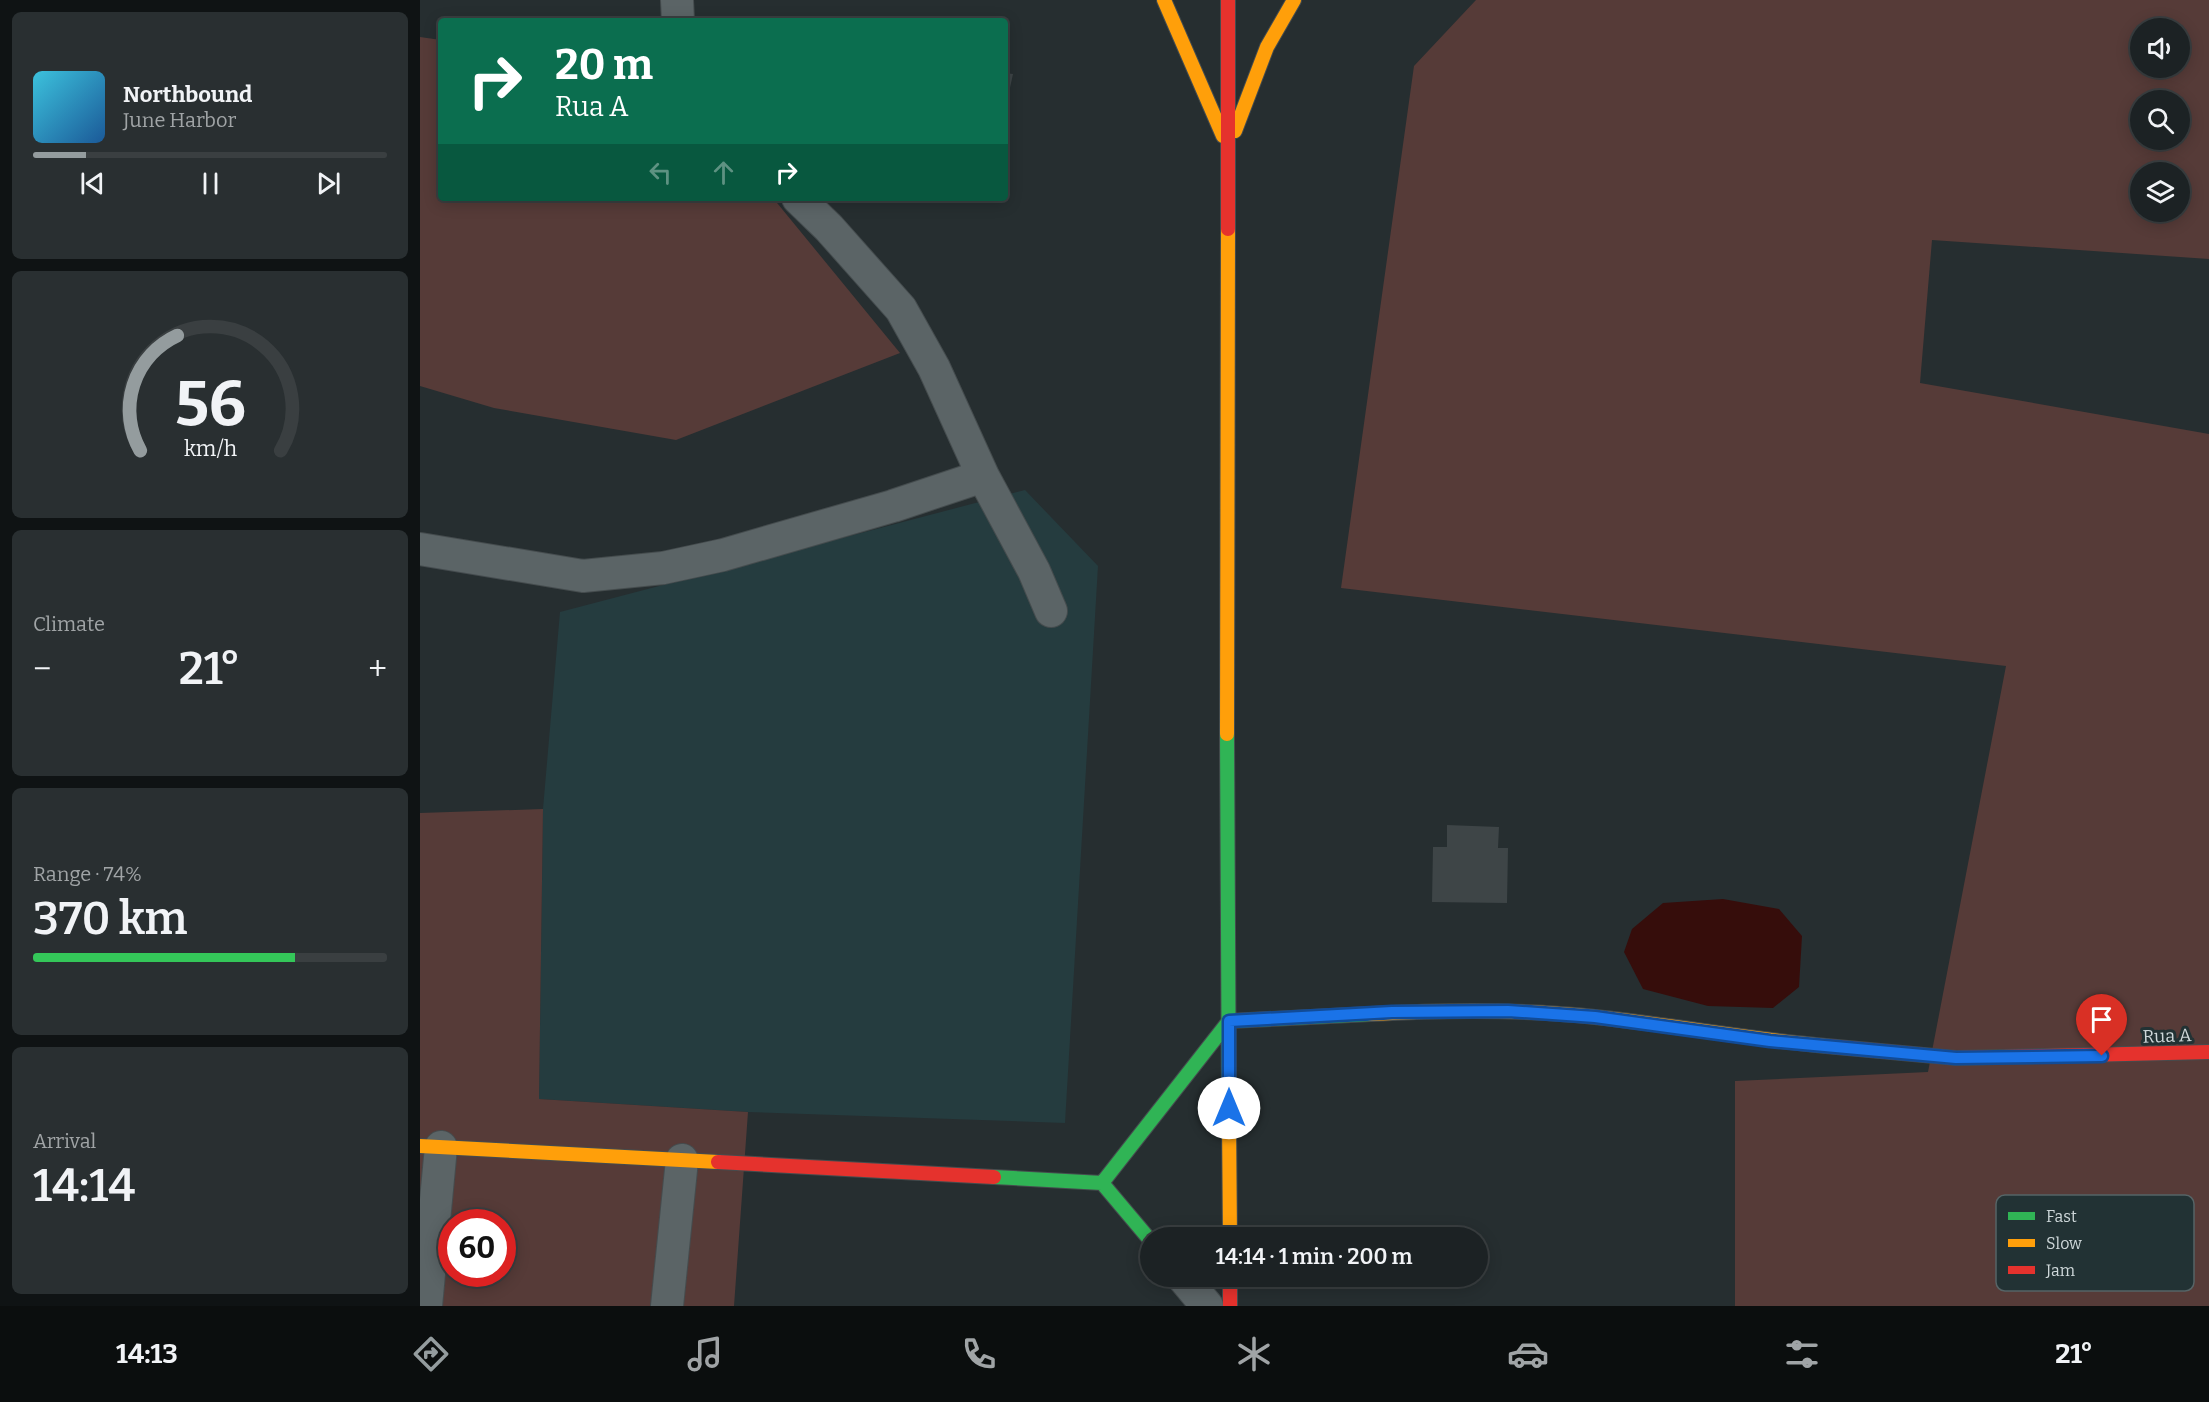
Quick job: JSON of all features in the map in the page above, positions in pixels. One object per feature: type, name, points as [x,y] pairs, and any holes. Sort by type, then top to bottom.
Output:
[{"type":"street","points":[[677,0],[678,18]]},
{"type":"street","points":[[1164,0],[1228,149]]},
{"type":"street","points":[[1228,0],[1227,683],[1230,1227]]},
{"type":"street","points":[[1228,149],[1268,42],[1294,0]]},
{"type":"street","points":[[801,201],[829,228],[902,309],[934,368],[983,476],[1034,571],[1052,611]]},
{"type":"street","points":[[420,549],[583,576],[663,568],[757,545],[893,507],[983,476]]},
{"type":"street","name":"Rua A","points":[[1229,1021],[1392,1012],[1508,1011],[1595,1017],[1770,1041],[1956,1058],[2209,1052]]},
{"type":"street","points":[[1102,1183],[1229,1021]]},
{"type":"street","points":[[426,1306],[430,1146],[1102,1183],[1140,1228]]},
{"type":"street","points":[[666,1306],[682,1160]]},
{"type":"street","points":[[1191,1287],[1207,1306]]},
{"type":"street","points":[[1230,1287],[1230,1306]]},
{"type":"shaded area","points":[[1476,0],[2209,0],[2209,259],[1932,240],[1920,383],[2209,434],[2209,1306],[1735,1306],[1735,1081],[1928,1072],[2006,666],[1341,588],[1414,66]]},
{"type":"shaded area","points":[[420,37],[438,40],[438,201],[775,201],[900,353],[676,440],[494,408],[420,386]]},
{"type":"shaded area","points":[[1025,490],[1098,566],[1065,1123],[748,1112],[539,1099],[543,809],[560,612]]},
{"type":"shaded area","points":[[543,809],[539,1099],[748,1112],[734,1306],[420,1306],[420,813]]},
{"type":"shaded area","points":[[1723,899],[1779,909],[1802,936],[1799,987],[1773,1008],[1708,1006],[1643,989],[1624,952],[1632,929],[1663,903]]},
{"type":"building","points":[[1008,73],[1013,74],[1008,97]]},
{"type":"building","points":[[1447,825],[1499,827],[1498,848],[1508,848],[1507,903],[1432,902],[1433,847],[1447,847]]},
{"type":"traffic: fast","points":[[1227,734],[1229,1120]]},
{"type":"traffic: fast","points":[[1102,1183],[1229,1021],[1371,1014]]},
{"type":"traffic: fast","points":[[994,1177],[1102,1183],[1140,1228]]},
{"type":"traffic: slow","points":[[1164,0],[1223,136]]},
{"type":"traffic: slow","points":[[1235,131],[1267,47],[1294,0]]},
{"type":"traffic: slow","points":[[1227,734],[1228,229]]},
{"type":"traffic: slow","points":[[1371,1014],[1483,1011],[1567,1014],[1826,1046]]},
{"type":"traffic: slow","points":[[1229,1120],[1230,1227]]},
{"type":"traffic: slow","points":[[420,1146],[718,1162]]},
{"type":"traffic: jam","points":[[1228,0],[1228,229]]},
{"type":"traffic: jam","points":[[1826,1046],[1956,1058],[2209,1052]]},
{"type":"traffic: jam","points":[[718,1162],[994,1177]]},
{"type":"traffic: jam","points":[[1230,1287],[1230,1306]]},
{"type":"route","points":[[1229,1108],[1229,1021],[1392,1012],[1508,1011],[1595,1017],[1770,1041],[1956,1058],[2102,1056]]}]
